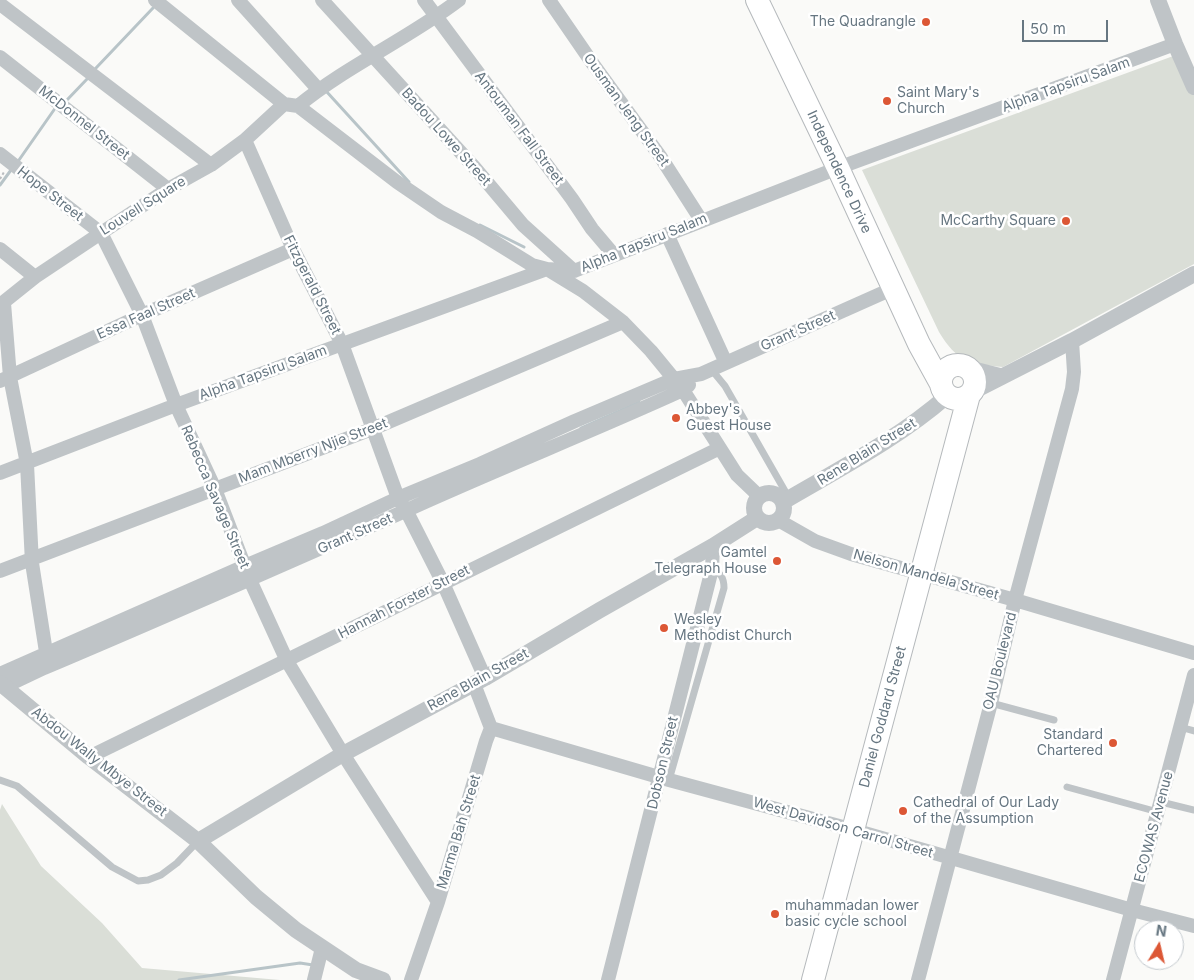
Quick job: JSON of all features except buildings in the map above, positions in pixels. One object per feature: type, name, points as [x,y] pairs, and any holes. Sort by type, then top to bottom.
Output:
[{"type":"highway","name":"Independence Drive","points":[[758,0],[919,344],[957,386]]},
{"type":"highway","name":"Daniel Goddard Street","points":[[813,980],[952,454],[957,386]]},
{"type":"street","points":[[155,0],[284,104],[298,106],[397,182],[442,212],[477,230],[532,265],[547,269],[583,291],[623,322],[651,351],[683,390],[737,475],[760,497]]},
{"type":"street","points":[[238,0],[318,89]]},
{"type":"street","name":"Badou Lowe Street","points":[[322,0],[475,168],[523,225],[574,271]]},
{"type":"street","name":"Antouman Fall Street","points":[[424,0],[572,199],[592,229],[614,255]]},
{"type":"street","points":[[298,106],[318,89],[372,55],[408,36],[459,0]]},
{"type":"street","name":"Ousman Jeng Street","points":[[549,0],[660,156],[701,220]]},
{"type":"street","points":[[1158,0],[1194,87]]},
{"type":"street","points":[[0,4],[211,165]]},
{"type":"street","name":"Alpha Tapsiru Salam","points":[[0,473],[176,405],[547,269],[574,271],[838,168],[1175,44]]},
{"type":"street","name":"McDonnel Street","points":[[0,56],[168,189]]},
{"type":"street","name":"Louvell Square","points":[[2,304],[35,277],[101,233],[168,189],[211,165],[245,140],[284,104]]},
{"type":"street","name":"Fitzgerald Street","points":[[245,140],[293,249],[342,344],[398,498],[443,582],[480,681]]},
{"type":"street","name":"Hope Street","points":[[0,154],[101,233]]},
{"type":"street","name":"Rebecca Savage Street","points":[[101,233],[142,315],[176,405],[215,488],[250,580],[287,661],[343,754],[438,902]]},
{"type":"street","points":[[666,234],[726,362]]},
{"type":"street","points":[[0,248],[35,277]]},
{"type":"street","name":"Essa Faal Street","points":[[5,379],[142,315],[293,249]]},
{"type":"street","name":"Rene Blain Street","points":[[786,500],[894,436],[920,418],[957,386],[1000,376],[1072,341],[1194,274]]},
{"type":"street","name":"Grant Street","points":[[1,683],[44,668],[250,580],[406,510],[584,435],[683,390],[706,372],[726,362],[894,288]]},
{"type":"street","points":[[2,304],[5,379],[27,464],[32,564],[46,652],[44,668]]},
{"type":"street","name":"Mam Mberry Njie Street","points":[[0,571],[372,429],[623,322]]},
{"type":"street","name":"OAU Boulevard","points":[[918,980],[1015,600],[1072,389],[1074,372],[1072,341]]},
{"type":"street","name":"Grant Street","points":[[1,683],[46,652],[323,533],[574,421],[674,379],[706,372]]},
{"type":"street","points":[[957,386],[1000,376]]},
{"type":"street","name":"Hannah Forster Street","points":[[89,757],[720,448]]},
{"type":"street","points":[[770,494],[786,500],[784,512],[778,520],[771,524],[757,518],[754,504],[760,497],[770,494]]},
{"type":"street","name":"Rene Blain Street","points":[[198,841],[343,754],[480,681],[713,546],[757,518]]},
{"type":"street","name":"Nelson Mandela Street","points":[[778,520],[815,541],[851,554],[1194,653]]},
{"type":"street","name":"Dobson Street","points":[[608,980],[664,779],[712,569],[713,546]]},
{"type":"street","name":"ECOWAS Avenue","points":[[1113,980],[1194,674]]},
{"type":"street","points":[[480,681],[491,728]]},
{"type":"street","name":"Abdou Wally Mbye Street","points":[[1,683],[89,757],[198,841],[256,897],[296,930],[356,970],[383,980]]},
{"type":"street","name":"West Davidson Carrol Street","points":[[491,728],[664,779],[854,830],[1194,926]]},
{"type":"street","name":"Marma Bah Street","points":[[411,980],[438,902],[491,728]]},
{"type":"street","points":[[314,980],[322,948]]},
{"type":"lane","points":[[706,372],[725,386],[786,500]]},
{"type":"lane","points":[[990,703],[1054,720]]},
{"type":"lane","points":[[1180,727],[1194,731]]},
{"type":"lane","points":[[0,780],[17,786],[112,867],[138,881],[148,880],[161,875],[177,863],[198,841]]},
{"type":"lane","points":[[1067,787],[1160,807],[1194,810]]},
{"type":"shaded area","name":"McCarthy Square","points":[[1176,55],[1194,90],[1194,264],[1003,367],[973,363],[965,360],[952,350],[939,332],[862,170]]},
{"type":"shaded area","points":[[2,804],[41,866],[102,923],[142,968],[280,980],[0,980],[0,810]]},
{"type":"waterway","points":[[96,68],[153,8]]},
{"type":"waterway","points":[[66,101],[88,78]]},
{"type":"waterway","points":[[326,91],[409,182]]},
{"type":"waterway","points":[[19,160],[56,107]]},
{"type":"waterway","points":[[0,185],[11,170]]},
{"type":"waterway","points":[[480,225],[524,247]]},
{"type":"waterway","points":[[581,428],[639,402]]},
{"type":"waterway","points":[[179,980],[300,963],[313,965]]},
{"type":"place","name":"The Quadrangle","points":[[926,22]]},
{"type":"place","name":"Saint Mary's Church","points":[[887,101]]},
{"type":"place","name":"McCarthy Square","points":[[1066,221]]},
{"type":"place","name":"Abbey's Guest House","points":[[676,418]]},
{"type":"place","name":"Gamtel Telegraph House","points":[[777,561]]},
{"type":"place","name":"Wesley Methodist Church","points":[[664,628]]},
{"type":"place","name":"Standard Chartered","points":[[1113,743]]},
{"type":"place","name":"Cathedral of Our Lady of the Assumption","points":[[903,811]]},
{"type":"place","name":"muhammadan lower basic cycle school","points":[[775,914]]}]
